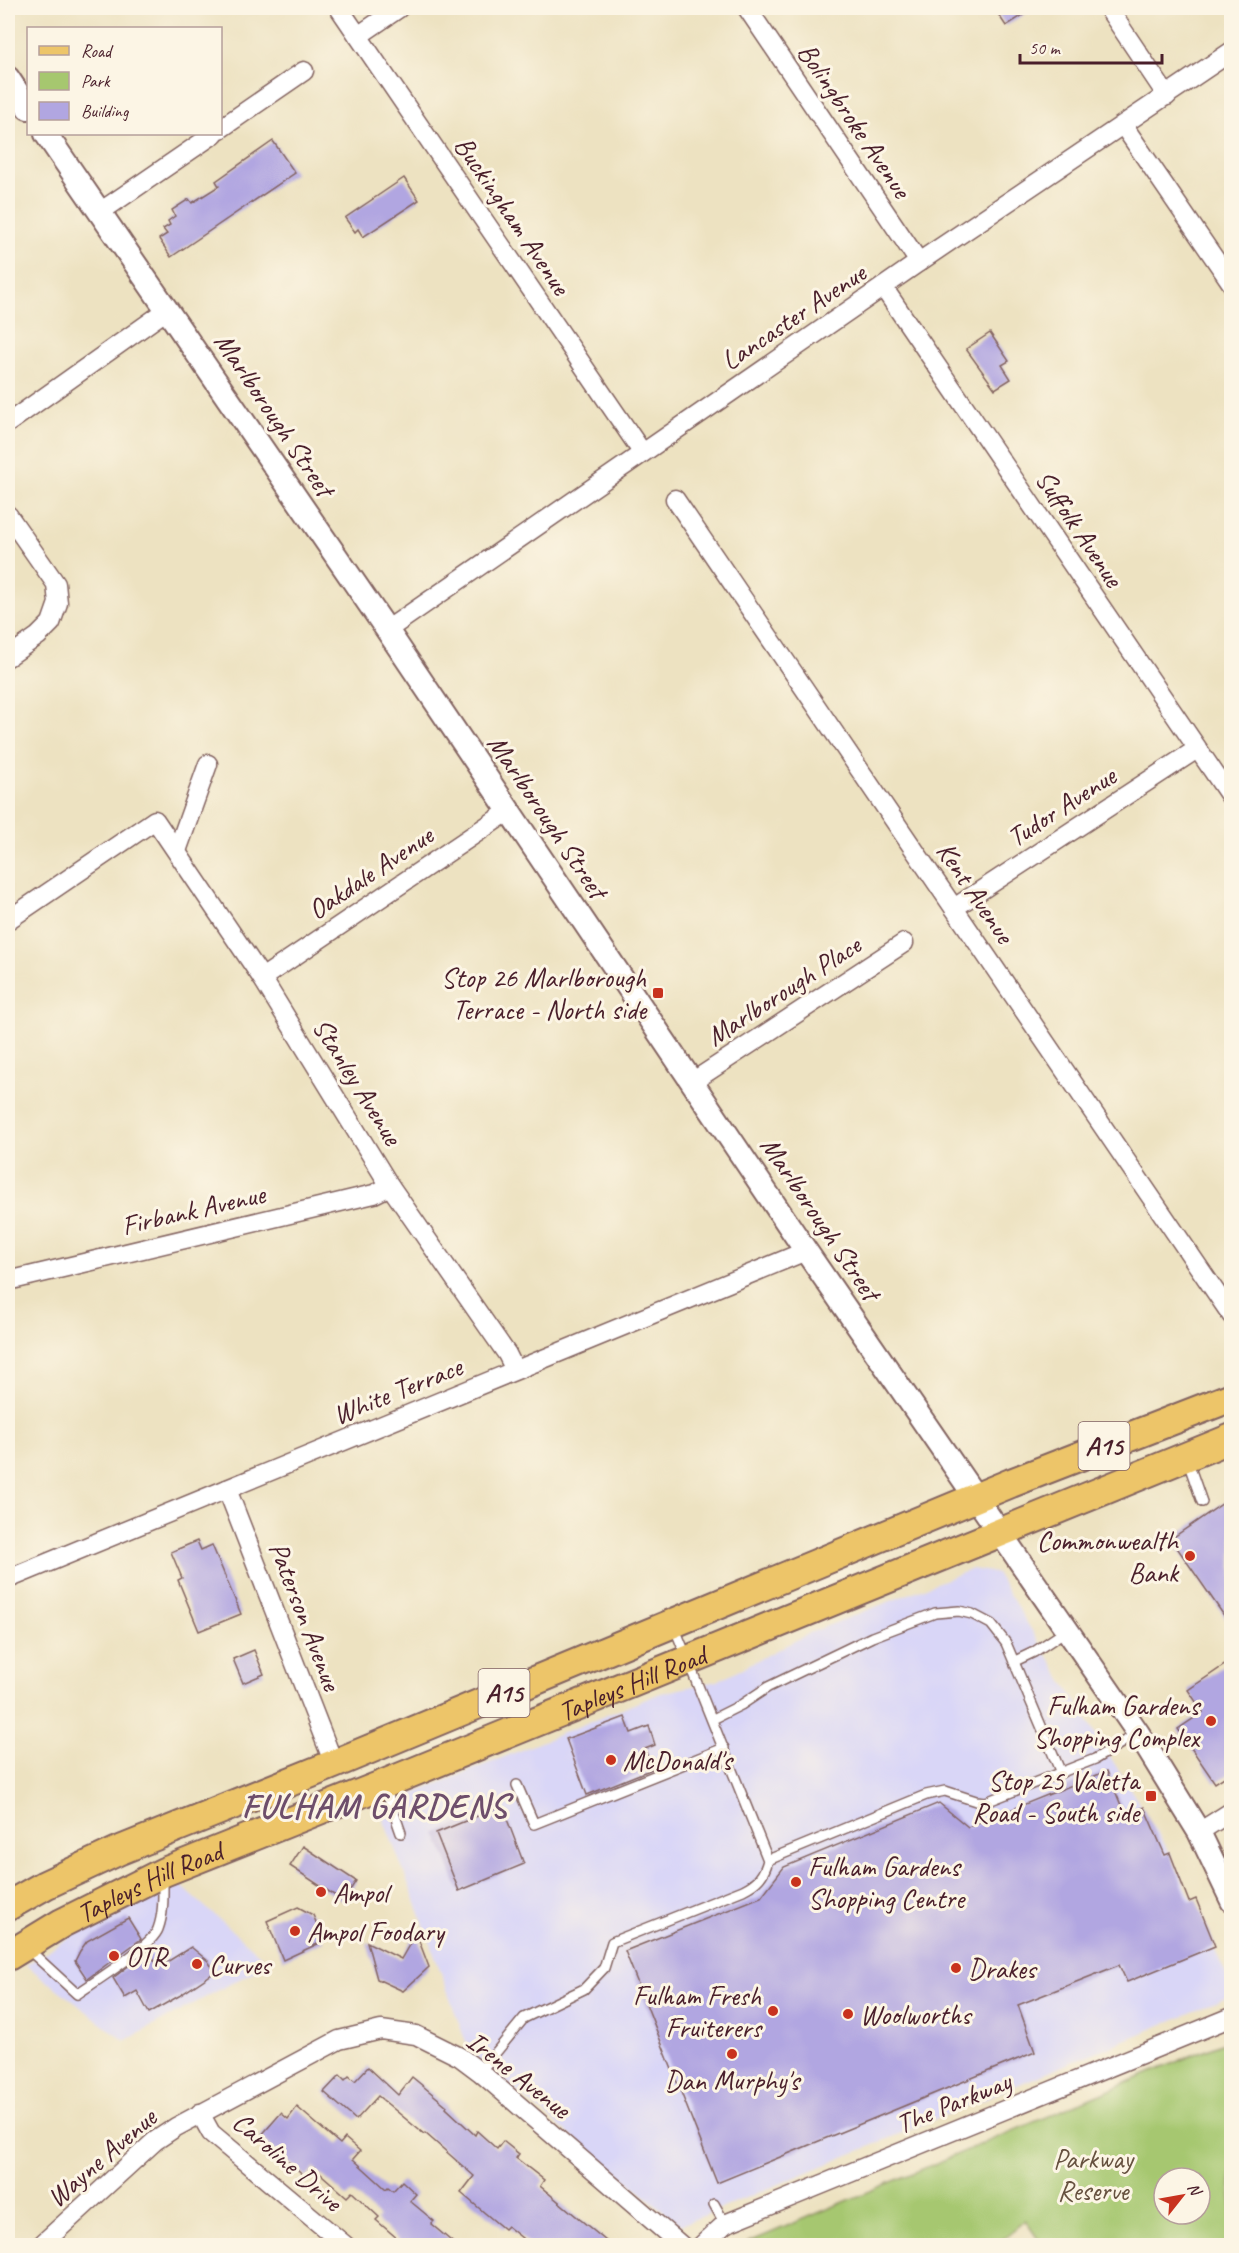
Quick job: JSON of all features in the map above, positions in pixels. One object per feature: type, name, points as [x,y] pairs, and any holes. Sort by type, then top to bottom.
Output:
[{"type":"main road","name":"Tapleys Hill Road","points":[[8,1906],[45,1885],[118,1851],[334,1764],[977,1497],[1232,1397]]},
{"type":"main road","name":"Tapleys Hill Road","points":[[16,1951],[62,1923],[164,1872],[1232,1438]]},
{"type":"street","name":"Buckingham Avenue","points":[[339,8],[642,452]]},
{"type":"street","points":[[358,36],[399,8]]},
{"type":"street","name":"Bolingbroke Avenue","points":[[747,8],[919,262]]},
{"type":"street","points":[[1108,8],[1167,96]]},
{"type":"street","name":"Lancaster Avenue","points":[[387,630],[919,262],[1232,51]]},
{"type":"street","points":[[222,128],[304,71]]},
{"type":"street","points":[[8,78],[27,106]]},
{"type":"street","points":[[1123,125],[1232,284]]},
{"type":"street","name":"Marlborough Street","points":[[47,135],[387,630],[806,1251],[1138,1733],[1199,1832],[1232,1901]]},
{"type":"street","points":[[100,212],[213,135]]},
{"type":"street","name":"Suffolk Avenue","points":[[883,287],[1232,799]]},
{"type":"street","points":[[8,423],[167,310]]},
{"type":"street","name":"Kent Avenue","points":[[675,499],[1232,1316]]},
{"type":"street","points":[[8,515],[56,584],[58,603],[51,623],[38,636],[8,657]]},
{"type":"street","name":"Tudor Avenue","points":[[954,908],[1197,749]]},
{"type":"street","points":[[177,851],[208,764]]},
{"type":"street","name":"Oakdale Avenue","points":[[261,978],[509,811]]},
{"type":"street","name":"Stanley Avenue","points":[[8,921],[155,820],[261,978],[390,1186],[507,1354],[515,1370]]},
{"type":"street","name":"Marlborough Place","points":[[692,1082],[904,942]]},
{"type":"street","name":"Firbank Avenue","points":[[8,1281],[374,1194],[390,1186]]},
{"type":"street","name":"White Terrace","points":[[8,1579],[806,1251]]},
{"type":"street","name":"Paterson Avenue","points":[[227,1489],[334,1764]]},
{"type":"street","points":[[1199,1832],[1232,1811]]},
{"type":"street","name":"The Parkway","points":[[701,2246],[725,2224],[1232,2017]]},
{"type":"street","name":"Irene Avenue","points":[[200,2113],[339,2040],[381,2030],[416,2035],[460,2057],[480,2072],[682,2246]]},
{"type":"street","name":"Wayne Avenue","points":[[40,2246],[155,2141],[200,2113]]},
{"type":"street","name":"Caroline Drive","points":[[200,2113],[211,2133],[346,2246]]},
{"type":"lane","points":[[1186,1456],[1202,1502]]},
{"type":"lane","points":[[712,1719],[741,1705],[768,1687],[872,1637],[944,1611],[959,1611],[972,1614],[991,1624],[1006,1642],[1060,1773]]},
{"type":"lane","points":[[480,2072],[524,2018],[584,1989],[604,1968],[612,1942],[749,1887],[764,1874],[768,1860],[674,1623]]},
{"type":"lane","points":[[1015,1661],[1034,1652],[1067,1630]]},
{"type":"lane","points":[[768,1860],[926,1795],[945,1791],[986,1802],[1099,1757],[1138,1733]]},
{"type":"lane","points":[[517,1785],[534,1824],[724,1748]]},
{"type":"lane","points":[[384,1784],[401,1833]]},
{"type":"lane","points":[[16,1951],[77,1994],[145,1946],[158,1932],[162,1913],[164,1872]]},
{"type":"lane","points":[[714,2204],[725,2224]]},
{"type":"shaded area","name":"Fulham Gardens Shopping Centre","points":[[972,1569],[996,1573],[1170,1853],[1231,1985],[1231,1992],[1226,1998],[681,2225],[470,2054],[379,1808],[661,1693],[717,1681],[812,1632]]},
{"type":"shaded area","points":[[179,1884],[269,1963],[125,2041],[26,1965],[102,1916]]},
{"type":"green space","name":"Parkway Reserve","points":[[1231,2039],[1231,2245],[1042,2245],[1025,2220],[996,2245],[747,2245],[749,2242]]},
{"type":"building","points":[[994,8],[1034,8],[1006,26]]},
{"type":"building","points":[[273,141],[295,173],[171,257],[159,239],[167,234],[163,229],[170,225],[168,221],[175,216],[172,210],[189,199],[192,203],[219,186],[216,181]]},
{"type":"building","points":[[404,178],[419,200],[363,237],[358,229],[355,232],[345,218]]},
{"type":"building","points":[[990,333],[1009,361],[1002,365],[1011,379],[995,389],[966,349]]},
{"type":"building","name":"Fulham Gardens Shopping Complex","points":[[1232,1497],[1232,1627],[1171,1539]]},
{"type":"building","points":[[197,1541],[201,1550],[212,1545],[241,1614],[199,1631],[178,1580],[182,1578],[171,1552]]},
{"type":"building","points":[[254,1650],[264,1674],[243,1683],[233,1659]]},
{"type":"building","name":"Fulham Gardens Shopping Complex","points":[[1232,1660],[1232,1772],[1215,1783],[1178,1729],[1203,1712],[1188,1690]]},
{"type":"building","name":"McDonald's","points":[[625,1717],[631,1733],[649,1726],[655,1745],[645,1749],[652,1769],[587,1795],[566,1739]]},
{"type":"building","name":"Fulham Gardens Shopping Centre","points":[[1107,1771],[1125,1815],[1144,1807],[1165,1855],[1170,1853],[1189,1902],[1196,1899],[1215,1946],[1127,1982],[1119,1965],[1018,2005],[1035,2052],[717,2183],[625,1951],[761,1897],[784,1867],[939,1803],[968,1827]]},
{"type":"building","points":[[502,1806],[524,1864],[459,1891],[436,1833]]},
{"type":"building","points":[[303,1846],[356,1881],[343,1901],[290,1866]]},
{"type":"building","name":"Ampol Foodary","points":[[298,1907],[313,1915],[324,1941],[283,1960],[267,1921]]},
{"type":"building","points":[[128,1918],[141,1939],[87,1979],[75,1961],[80,1951],[87,1941]]},
{"type":"building","points":[[416,1933],[429,1967],[403,1991],[377,1979],[367,1942],[401,1959]]},
{"type":"building","points":[[191,1947],[208,1961],[215,1972],[149,2013],[137,1991],[125,1998],[113,1978],[148,1951],[159,1967]]},
{"type":"building","points":[[368,2067],[398,2095],[412,2077],[447,2106],[446,2108],[475,2135],[477,2131],[497,2149],[503,2141],[519,2154],[516,2158],[544,2180],[540,2186],[612,2246],[532,2246],[507,2226],[504,2229],[461,2193],[474,2176],[378,2096],[356,2120],[324,2092],[340,2075],[345,2080],[349,2076],[355,2081]]},
{"type":"building","points":[[297,2107],[340,2144],[345,2138],[360,2151],[353,2159],[386,2189],[388,2187],[393,2191],[402,2181],[416,2194],[410,2201],[434,2221],[431,2224],[457,2246],[406,2246],[376,2220],[379,2217],[352,2192],[347,2197],[314,2168],[306,2177],[260,2137],[281,2113],[288,2119]]},
{"type":"place","name":"Stop 26 Marlborough Terrace - North side","points":[[658,993]]},
{"type":"place","name":"Commonwealth Bank","points":[[1190,1556]]},
{"type":"place","name":"Fulham Gardens Shopping Complex","points":[[1211,1721]]},
{"type":"place","name":"McDonald's","points":[[611,1760]]},
{"type":"place","name":"Stop 25 Valetta Road - South side","points":[[1151,1796]]},
{"type":"place","name":"Fulham Gardens Shopping Centre","points":[[796,1882]]},
{"type":"place","name":"Ampol","points":[[321,1892]]},
{"type":"place","name":"Ampol Foodary","points":[[295,1931]]},
{"type":"place","name":"OTR","points":[[114,1956]]},
{"type":"place","name":"Curves","points":[[197,1964]]},
{"type":"place","name":"Drakes","points":[[956,1968]]},
{"type":"place","name":"Fulham Fresh Fruiterers","points":[[773,2011]]},
{"type":"place","name":"Woolworths","points":[[848,2014]]},
{"type":"place","name":"Dan Murphy's","points":[[732,2054]]},
{"type":"district","name":"FULHAM GARDENS","points":[[375,1805]]}]
